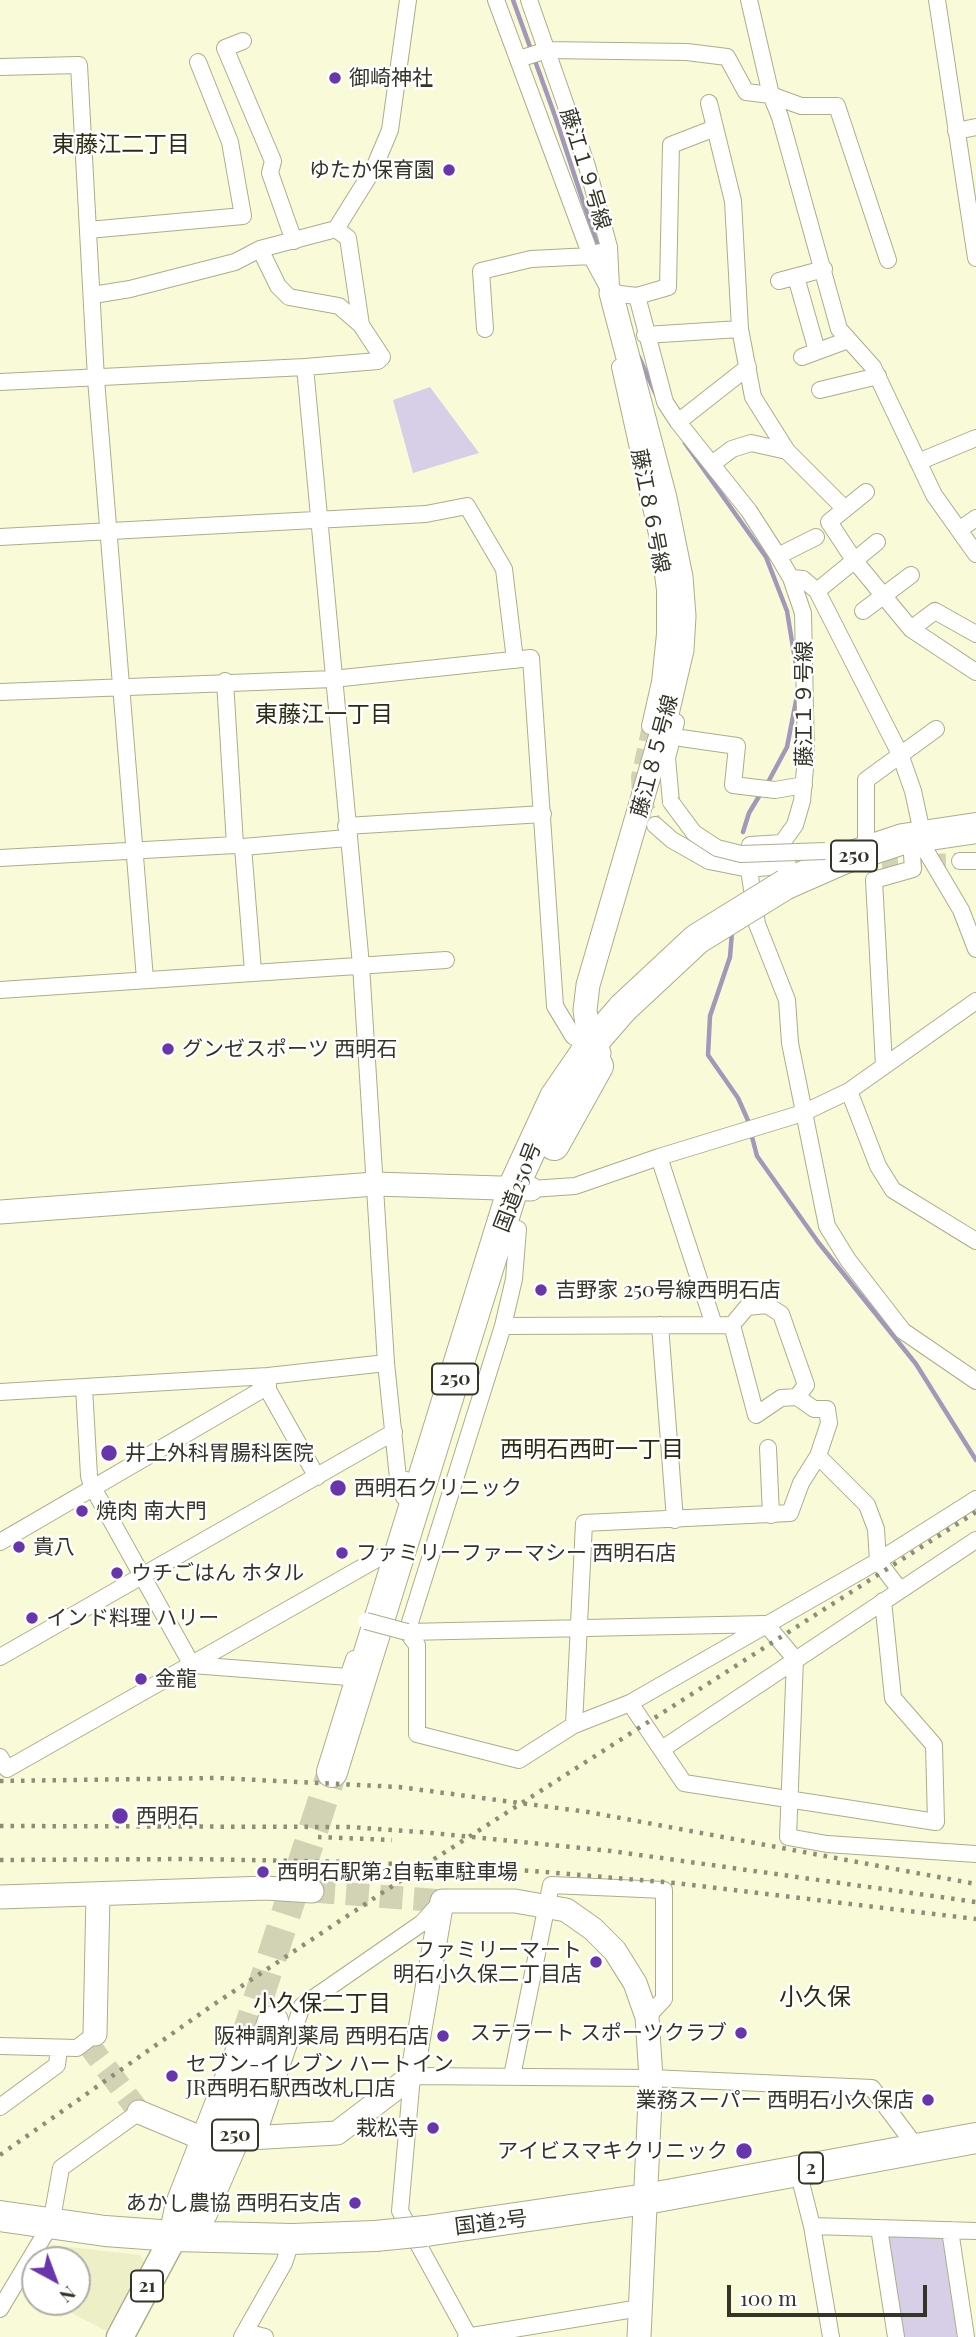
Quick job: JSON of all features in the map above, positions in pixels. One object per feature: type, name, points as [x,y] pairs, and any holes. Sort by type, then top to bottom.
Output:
[{"type":"highway","name":"国道250号","points":[[522,1189],[519,1229],[341,1773],[482,1287],[522,1189],[570,1114],[597,1051],[630,1012],[708,951],[789,882],[846,875],[916,845],[976,828]]},
{"type":"highway","name":"国道250号","points":[[916,845],[971,856]]},
{"type":"highway","name":"250","points":[[174,2236],[202,2213],[246,2135],[273,2021]]},
{"type":"highway","name":"250","points":[[174,2236],[181,2204],[244,2043]]},
{"type":"highway","name":"国道2号","points":[[0,2216],[51,2224],[174,2236],[292,2239],[375,2236],[646,2199],[976,2138]]},
{"type":"main road","name":"21","points":[[121,2337],[174,2236]]},
{"type":"street","points":[[93,295],[112,293],[235,262],[260,250],[336,229],[374,168],[390,130],[408,0]]},
{"type":"street","points":[[496,0],[591,256],[611,293],[637,296],[668,286],[671,145],[715,128]]},
{"type":"street","name":"藤江１９号線","points":[[529,0],[587,166],[609,247],[611,293]]},
{"type":"street","points":[[749,0],[771,95],[780,117],[839,329],[878,376],[934,495],[976,554]]},
{"type":"street","points":[[937,0],[976,258]]},
{"type":"street","points":[[243,41],[225,48],[273,161],[270,173],[294,241]]},
{"type":"street","points":[[519,59],[547,50],[687,52],[727,57],[746,92],[771,95],[801,106],[837,106],[888,260]]},
{"type":"street","points":[[89,230],[243,216],[230,142],[198,62]]},
{"type":"street","points":[[0,67],[79,65],[96,379],[145,979]]},
{"type":"street","points":[[709,103],[733,201],[740,329],[758,407],[787,451],[844,508]]},
{"type":"street","points":[[956,131],[976,127]]},
{"type":"street","points":[[336,229],[348,238],[361,325]]},
{"type":"street","points":[[485,329],[481,271],[531,259],[591,256],[609,247]]},
{"type":"street","points":[[0,382],[305,367],[377,361],[382,357],[361,325],[339,306],[289,297],[278,286],[270,264],[260,250]]},
{"type":"street","points":[[779,281],[824,269]]},
{"type":"street","points":[[796,276],[810,354],[848,340]]},
{"type":"street","name":"藤江８５号線","points":[[597,1051],[585,1010],[588,985],[598,943],[629,854],[682,650],[681,577],[652,445],[635,338],[611,293]]},
{"type":"street","name":"藤江１９号線","points":[[637,296],[635,338],[665,401],[678,422],[749,511],[791,578],[803,613],[806,757],[804,785],[795,825],[782,843],[750,845],[749,869]]},
{"type":"street","points":[[635,338],[740,329]]},
{"type":"street","name":"藤江８６号線","points":[[635,338],[619,363],[659,544],[665,590],[660,682],[650,726]]},
{"type":"street","points":[[305,367],[346,832],[361,965],[386,1363],[398,1478],[409,1481]]},
{"type":"street","points":[[678,422],[748,368]]},
{"type":"street","points":[[820,390],[878,376]]},
{"type":"street","points":[[918,462],[976,438]]},
{"type":"street","points":[[712,464],[732,449],[751,443],[787,451]]},
{"type":"street","points":[[866,492],[829,522],[855,560],[911,629],[976,672]]},
{"type":"street","points":[[0,537],[426,514],[467,506],[504,569],[515,660]]},
{"type":"street","points":[[959,530],[976,518]]},
{"type":"street","points":[[778,556],[816,537]]},
{"type":"street","points":[[817,591],[877,542]]},
{"type":"street","points":[[863,611],[911,575]]},
{"type":"street","points":[[791,578],[803,579],[817,591],[900,754],[916,845],[913,869],[874,880],[884,1066]]},
{"type":"street","points":[[911,629],[935,611],[976,634]]},
{"type":"street","points":[[682,650],[683,696],[667,758],[671,802],[694,833],[717,849],[741,854],[825,851],[881,838],[916,845],[961,910],[976,949]]},
{"type":"street","points":[[0,692],[225,681],[332,679],[531,658],[555,1006],[573,1036],[597,1051]]},
{"type":"street","points":[[225,681],[253,971]]},
{"type":"street","points":[[866,843],[866,780],[936,729]]},
{"type":"street","points":[[681,738],[737,746],[733,785],[775,790],[804,785]]},
{"type":"street","points":[[0,858],[239,846],[346,832],[543,814]]},
{"type":"street","points":[[656,825],[672,840],[709,861],[749,869],[789,882]]},
{"type":"street","points":[[749,869],[757,924],[787,1000],[790,1043],[827,1226],[848,1260],[904,1331],[976,1381]]},
{"type":"street","points":[[0,989],[446,960]]},
{"type":"street","points":[[0,1212],[375,1184],[522,1189],[575,1186],[803,1113],[849,1091],[976,1001]]},
{"type":"street","points":[[849,1091],[878,1166],[893,1190],[976,1241]]},
{"type":"street","points":[[659,1157],[714,1325]]},
{"type":"street","points":[[407,1632],[503,1326],[514,1279],[519,1229]]},
{"type":"street","points":[[192,1665],[348,1677],[468,1293],[482,1287]]},
{"type":"street","points":[[732,1325],[747,1307],[767,1306],[781,1314],[806,1385],[797,1397]]},
{"type":"street","points":[[660,1325],[665,1424],[675,1520]]},
{"type":"street","points":[[503,1326],[732,1325]]},
{"type":"street","points":[[573,1725],[584,1523],[790,1513],[801,1483],[818,1457],[830,1423],[827,1409],[814,1409],[797,1397],[781,1398],[756,1415],[732,1325]]},
{"type":"street","points":[[0,1392],[268,1376],[386,1363]]},
{"type":"street","points":[[268,1376],[268,1390],[317,1477]]},
{"type":"street","points":[[0,1542],[92,1486],[133,1466],[258,1392],[268,1376]]},
{"type":"street","points":[[84,1387],[89,1476],[92,1486],[192,1665]]},
{"type":"street","points":[[0,1657],[394,1432]]},
{"type":"street","points":[[768,1448],[771,1514]]},
{"type":"street","points":[[818,1457],[867,1505],[876,1529],[878,1561],[900,1590]]},
{"type":"street","points":[[407,1632],[417,1645],[417,1734],[519,1760],[573,1725],[630,1703],[878,1561],[976,1499]]},
{"type":"street","points":[[662,1749],[976,1540]]},
{"type":"street","points":[[0,1757],[7,1769],[384,1555]]},
{"type":"street","points":[[630,1703],[684,1783],[936,1822],[934,1745],[893,1698],[883,1601]]},
{"type":"street","points":[[366,1621],[407,1632],[766,1624]]},
{"type":"street","points":[[766,1624],[795,1659],[788,1837],[827,1844],[976,1854]]},
{"type":"street","points":[[512,2076],[551,1885],[664,1890],[664,1999],[647,2017]]},
{"type":"street","points":[[0,1897],[266,1888],[312,1891]]},
{"type":"street","points":[[0,2046],[77,2048],[95,2034],[98,1895]]},
{"type":"street","points":[[442,1901],[412,2076],[400,2211],[468,2337],[640,2308]]},
{"type":"street","points":[[639,2337],[651,2078],[647,2017],[635,1983],[615,1951],[593,1929],[566,1910],[545,1904],[442,1901],[422,1923],[302,2006],[246,2135],[337,2133],[412,2076],[651,2078],[872,2088],[917,2148]]},
{"type":"street","points":[[0,2107],[57,2065],[59,2048]]},
{"type":"street","points":[[0,2309],[51,2224],[61,2168],[139,2112],[206,2140]]},
{"type":"street","points":[[798,2171],[812,2226],[831,2337]]},
{"type":"street","points":[[812,2226],[976,2231]]},
{"type":"street","points":[[879,2228],[896,2337]]},
{"type":"street","points":[[950,2231],[966,2337]]},
{"type":"street","points":[[265,2337],[243,2335],[284,2263],[292,2239]]},
{"type":"shaded area","points":[[430,387],[479,453],[413,473],[393,400]]},
{"type":"shaded area","points":[[888,2237],[947,2237],[962,2337],[900,2337]]},
{"type":"shaded area","points":[[91,2249],[140,2255],[145,2263],[106,2331],[77,2316],[91,2316]]},
{"type":"waterway","points":[[513,0],[598,247]]},
{"type":"waterway","points":[[639,357],[657,397]]},
{"type":"waterway","points":[[685,443],[766,557],[787,611],[796,666]]},
{"type":"waterway","points":[[766,786],[787,747],[797,696]]},
{"type":"waterway","points":[[743,832],[749,813],[761,793]]},
{"type":"waterway","points":[[732,932],[730,957],[710,1016],[708,1055],[738,1098],[750,1125]]},
{"type":"waterway","points":[[751,1133],[757,1156],[818,1242],[916,1364],[976,1460]]},
{"type":"tunnel","points":[[650,726],[639,777],[640,794],[655,825]]},
{"type":"tunnel","points":[[858,864],[960,861]]},
{"type":"tunnel","points":[[244,2043],[332,1772]]},
{"type":"tunnel","points":[[312,1891],[442,1901]]},
{"type":"tunnel","points":[[86,2041],[139,2112]]},
{"type":"railway","points":[[0,2155],[210,2007],[400,1881],[976,1512]]},
{"type":"railway","points":[[0,1781],[218,1778],[399,1787],[588,1812],[976,1884]]},
{"type":"railway","points":[[0,1826],[352,1827],[432,1833],[611,1851],[976,1902]]},
{"type":"railway","points":[[318,1837],[392,1840]]},
{"type":"railway","points":[[0,1860],[356,1862],[533,1871],[675,1883],[976,1919]]},
{"type":"place","name":"御崎神社","points":[[335,78]]},
{"type":"place","name":"ゆたか保育園","points":[[449,170]]},
{"type":"place","name":"グンゼスポーツ 西明石","points":[[168,1049]]},
{"type":"place","name":"吉野家 250号線西明石店","points":[[541,1290]]},
{"type":"place","name":"井上外科胃腸科医院","points":[[109,1453]]},
{"type":"place","name":"西明石クリニック","points":[[338,1488]]},
{"type":"place","name":"焼肉 南大門","points":[[82,1511]]},
{"type":"place","name":"貴八","points":[[19,1547]]},
{"type":"place","name":"ファミリーファーマシー 西明石店","points":[[342,1553]]},
{"type":"place","name":"ウチごはん ホタル","points":[[117,1573]]},
{"type":"place","name":"インド料理 ハリー","points":[[32,1618]]},
{"type":"place","name":"金龍","points":[[141,1679]]},
{"type":"place","name":"西明石","points":[[120,1816]]},
{"type":"place","name":"西明石駅第2自転車駐車場","points":[[263,1872]]},
{"type":"place","name":"ファミリーマート 明石小久保二丁目店","points":[[596,1962]]},
{"type":"place","name":"ステラート スポーツクラブ","points":[[741,2033]]},
{"type":"place","name":"阪神調剤薬局 西明石店","points":[[443,2036]]},
{"type":"place","name":"セブン-イレブン ハートイン JR西明石駅西改札口店","points":[[172,2076]]},
{"type":"place","name":"業務スーパー 西明石小久保店","points":[[928,2100]]},
{"type":"place","name":"栽松寺","points":[[433,2128]]},
{"type":"place","name":"アイビスマキクリニック","points":[[744,2151]]},
{"type":"place","name":"あかし農協 西明石支店","points":[[355,2203]]},
{"type":"district","name":"東藤江二丁目","points":[[121,145]]},
{"type":"district","name":"東藤江一丁目","points":[[324,715]]},
{"type":"district","name":"西明石西町一丁目","points":[[592,1450]]},
{"type":"district","name":"小久保","points":[[815,1998]]},
{"type":"district","name":"小久保二丁目","points":[[322,2004]]}]
